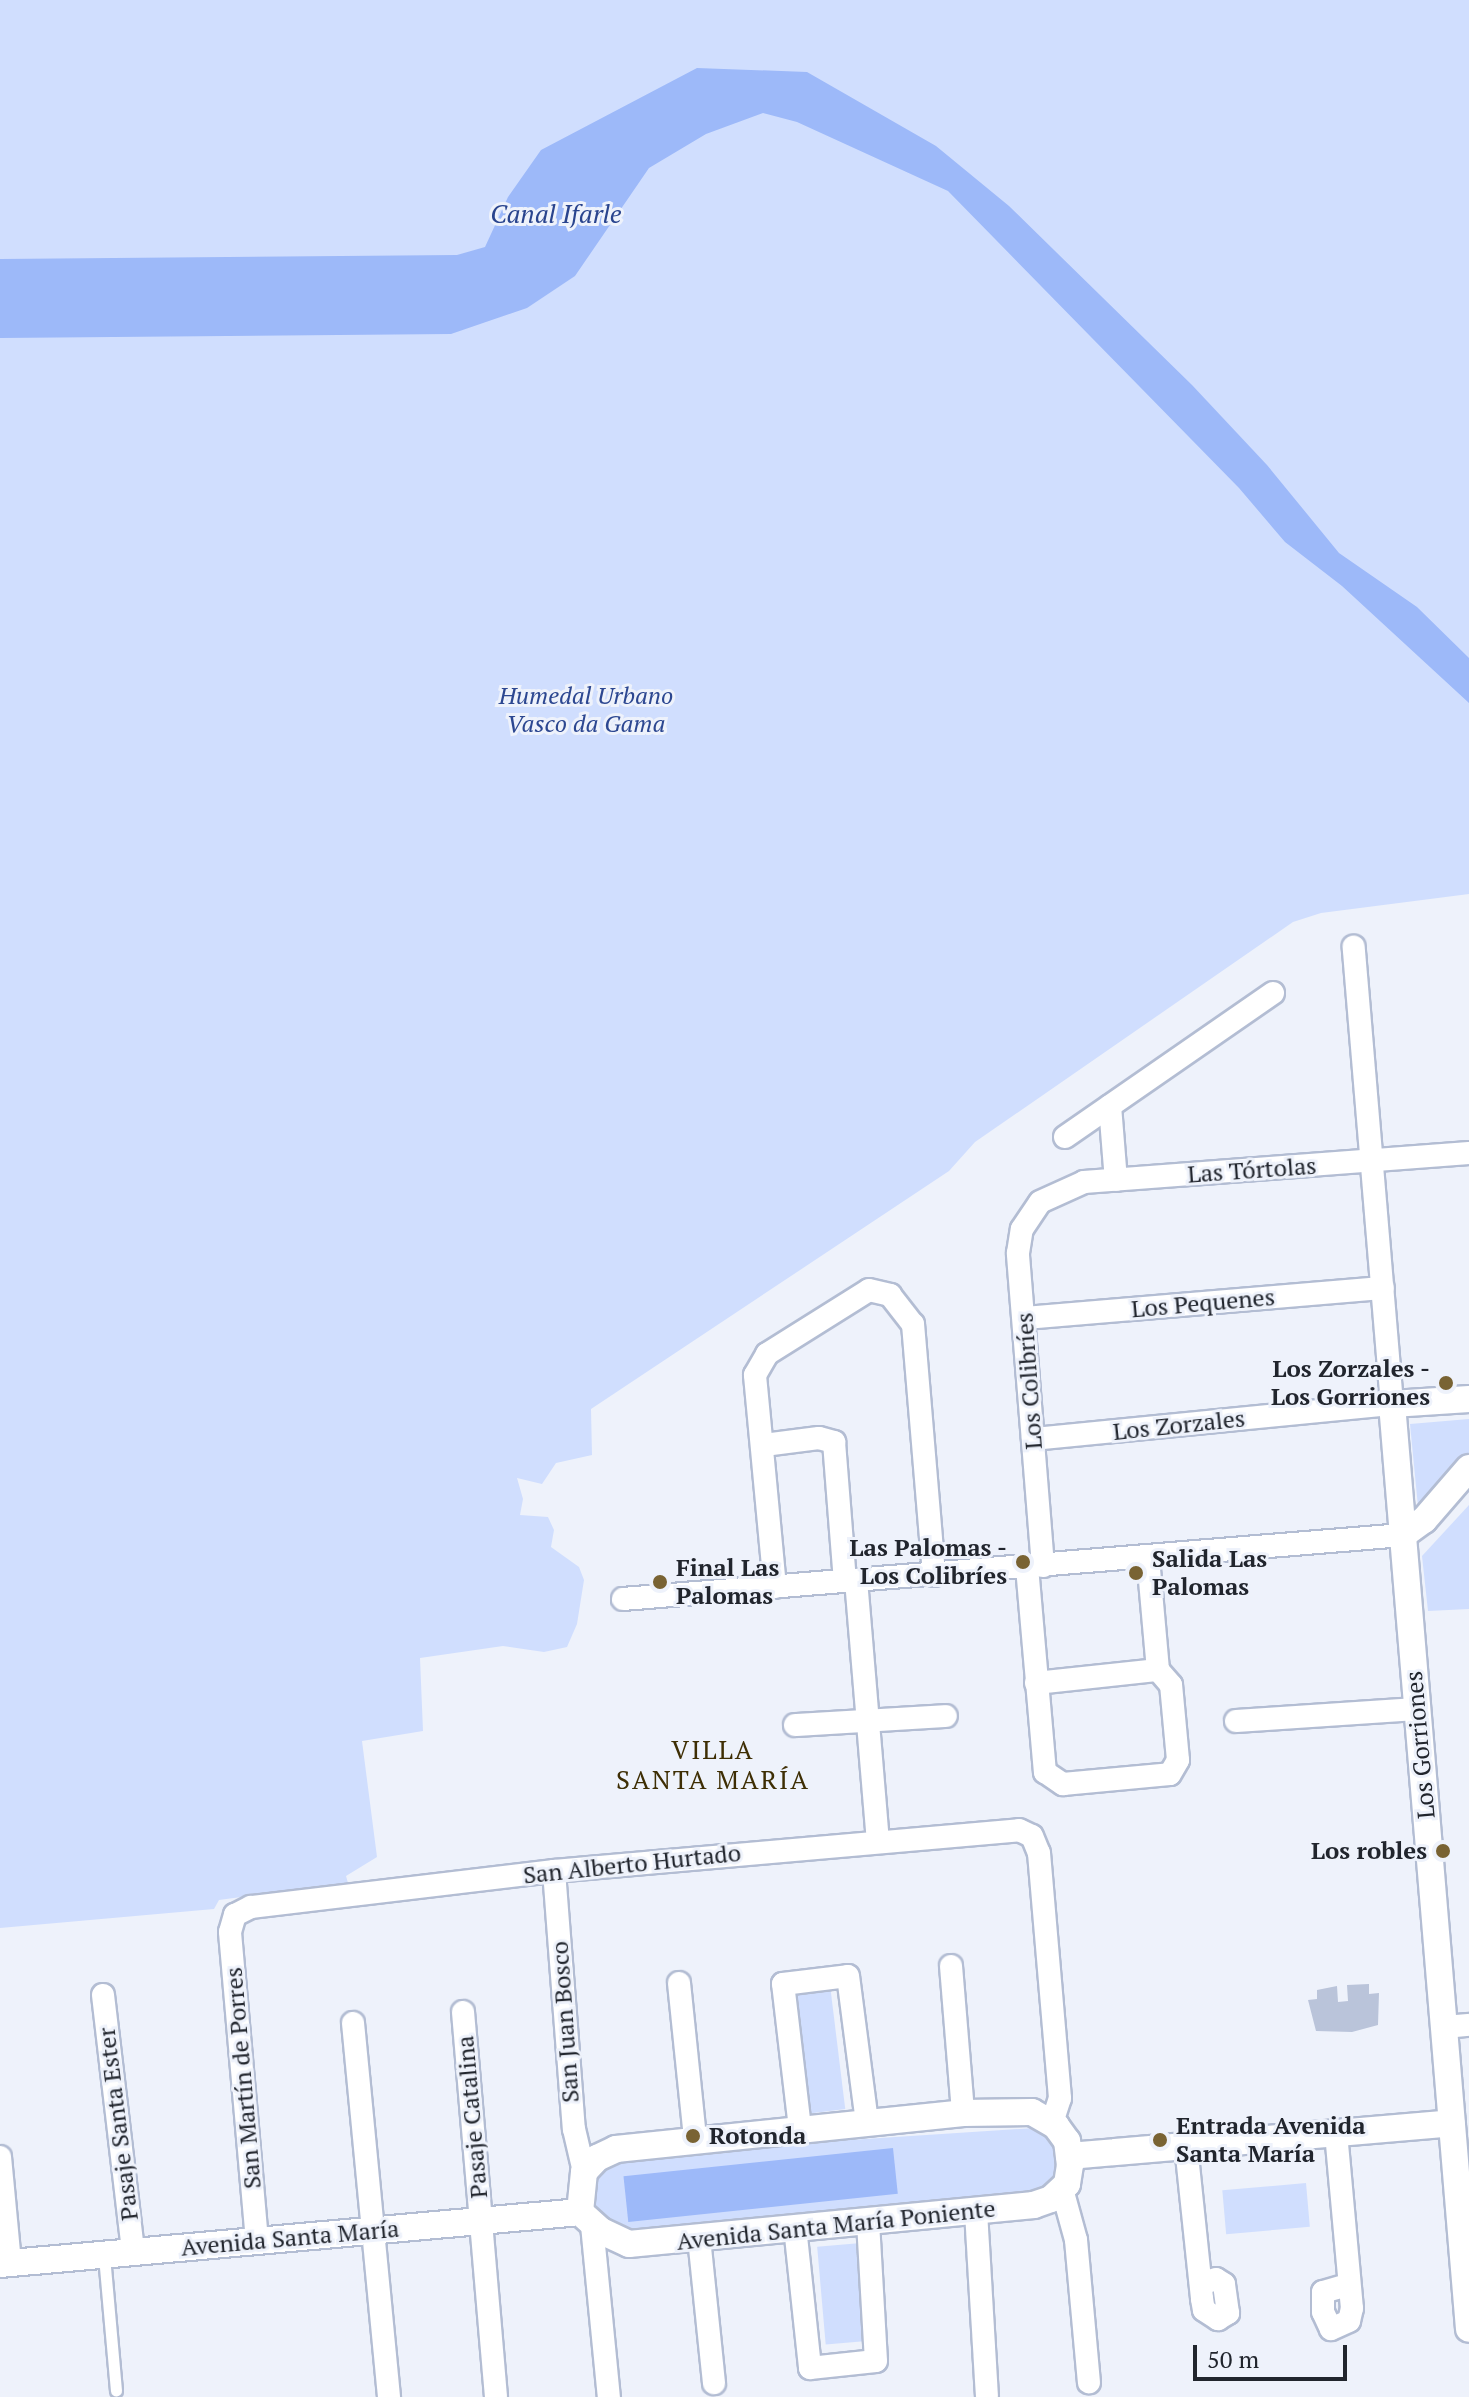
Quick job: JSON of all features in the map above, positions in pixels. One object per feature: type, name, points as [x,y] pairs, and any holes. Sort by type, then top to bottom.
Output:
[{"type":"street","name":"Los Gorriones","points":[[1354,947],[1417,1709],[1456,2026],[1469,2329]]},
{"type":"street","points":[[1065,1137],[1273,993]]},
{"type":"street","points":[[1110,1106],[1116,1180]]},
{"type":"street","name":"Las Tórtolas","points":[[1040,1202],[1072,1184],[1469,1153]]},
{"type":"street","name":"Los Colibríes","points":[[1040,1202],[1019,1241],[1033,1439],[1036,1683],[1045,1772],[1063,1784],[1170,1774],[1178,1760],[1171,1685],[1158,1670]]},
{"type":"street","name":"Los Pequenes","points":[[1024,1318],[1383,1288]]},
{"type":"street","points":[[775,1587],[755,1375],[767,1354],[869,1290],[890,1295],[913,1324],[934,1575]]},
{"type":"street","name":"Los Zorzales","points":[[1033,1439],[1469,1399]]},
{"type":"street","points":[[764,1445],[819,1438],[834,1442],[868,1721],[878,1840]]},
{"type":"street","points":[[623,1599],[1403,1535],[1424,1520],[1469,1468]]},
{"type":"street","points":[[1036,1683],[1158,1670],[1148,1558]]},
{"type":"street","points":[[1236,1721],[1417,1709]]},
{"type":"street","points":[[795,1725],[946,1716]]},
{"type":"street","name":"San Alberto Hurtado","points":[[235,1915],[251,1907],[554,1871],[878,1840],[1019,1830],[1032,1836],[1039,1853],[1060,2098],[1052,2122]]},
{"type":"street","name":"San Juan Bosco","points":[[554,1871],[574,2129],[584,2172]]},
{"type":"street","name":"San Martín de Porres","points":[[235,1915],[230,1932],[257,2241]]},
{"type":"street","points":[[951,1966],[963,2113]]},
{"type":"street","points":[[800,2128],[783,1984],[848,1976],[867,2123]]},
{"type":"street","points":[[679,1983],[695,2138]]},
{"type":"street","name":"Pasaje Santa Ester","points":[[103,1995],[133,2252]]},
{"type":"street","name":"Pasaje Catalina","points":[[463,2012],[496,2397]]},
{"type":"street","points":[[353,2023],[377,2230],[389,2397]]},
{"type":"street","points":[[609,2397],[586,2219],[584,2172],[597,2158],[616,2149],[695,2138],[963,2113],[1032,2112],[1052,2122],[1067,2141],[1070,2173],[1062,2189],[1076,2240],[1089,2382]]},
{"type":"street","points":[[1069,2156],[1336,2133],[1460,2128]]},
{"type":"street","points":[[1336,2133],[1348,2285]]},
{"type":"street","points":[[1186,2146],[1201,2284]]},
{"type":"street","points":[[0,2157],[5,2264]]},
{"type":"street","name":"Avenida Santa María Poniente","points":[[586,2219],[629,2244],[1034,2205],[1062,2189]]},
{"type":"street","points":[[976,2212],[987,2396]]},
{"type":"street","name":"Avenida Santa María","points":[[5,2264],[481,2221],[586,2219]]},
{"type":"street","points":[[795,2227],[810,2368],[876,2361],[868,2223]]},
{"type":"street","points":[[699,2238],[714,2383]]},
{"type":"lane","points":[[104,2255],[116,2390]]},
{"type":"green space","name":"Humedal Urbano Vasco da Gama","points":[[0,0],[1469,0],[1469,894],[1321,913],[1293,922],[975,1142],[949,1171],[591,1409],[592,1455],[556,1463],[542,1484],[517,1478],[523,1499],[520,1515],[548,1517],[554,1530],[551,1547],[579,1567],[584,1580],[577,1624],[567,1647],[544,1652],[503,1646],[420,1658],[423,1731],[362,1741],[377,1857],[346,1876],[348,1883],[219,1900],[214,1909],[0,1928]]},
{"type":"green space","points":[[1469,1419],[1469,1461],[1419,1517],[1410,1424]]},
{"type":"green space","points":[[1469,1505],[1469,1609],[1428,1611],[1422,1556]]},
{"type":"green space","points":[[830,1985],[845,2109],[808,2114],[792,1990]]},
{"type":"green space","points":[[1034,2128],[1056,2146],[1060,2175],[1038,2194],[638,2233],[611,2227],[596,2206],[596,2180],[607,2166],[635,2154]]},
{"type":"green space","points":[[1306,2183],[1310,2227],[1226,2234],[1222,2190]]},
{"type":"green space","points":[[861,2243],[870,2341],[826,2344],[817,2247]]},
{"type":"water","name":"Canal Ifarle","points":[[697,68],[807,72],[936,146],[1009,206],[1192,385],[1267,465],[1339,553],[1417,607],[1469,658],[1469,703],[1342,586],[1285,542],[1239,488],[948,191],[797,122],[763,113],[706,134],[649,168],[575,276],[527,308],[451,334],[0,338],[0,259],[457,255],[485,247],[508,197],[541,150]]},
{"type":"water","points":[[893,2148],[898,2194],[628,2222],[623,2176]]},
{"type":"building","points":[[1369,1984],[1369,1994],[1379,1993],[1378,2025],[1352,2032],[1316,2031],[1308,2000],[1317,1999],[1317,1990],[1337,1986],[1338,2002],[1348,2001],[1347,1985]]},
{"type":"place","name":"Los Zorzales - Los Gorriones","points":[[1446,1383]]},
{"type":"place","name":"Las Palomas - Los Colibríes","points":[[1023,1562]]},
{"type":"place","name":"Salida Las Palomas","points":[[1136,1573]]},
{"type":"place","name":"Final Las Palomas","points":[[660,1582]]},
{"type":"place","name":"Los robles","points":[[1443,1851]]},
{"type":"place","name":"Rotonda","points":[[693,2136]]},
{"type":"place","name":"Entrada Avenida Santa María","points":[[1160,2140]]},
{"type":"district","name":"VILLA SANTA MARÍA","points":[[713,1765]]}]
